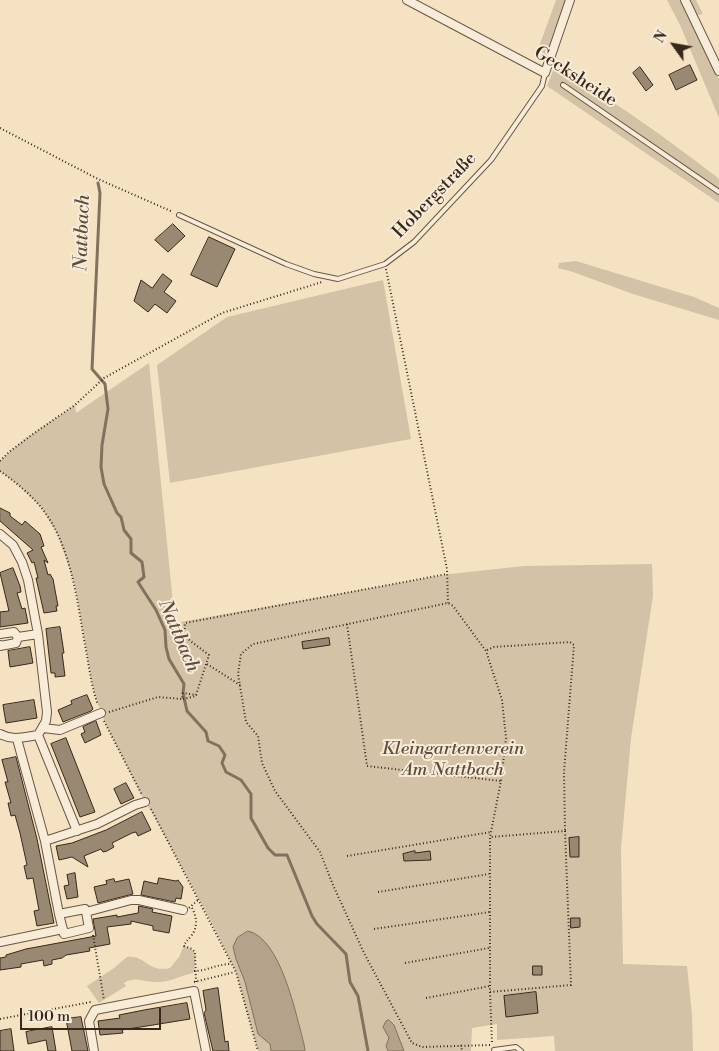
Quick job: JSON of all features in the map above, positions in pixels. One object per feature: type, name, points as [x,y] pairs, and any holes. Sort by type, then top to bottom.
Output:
[{"type":"street","name":"Gecksheide","points":[[407,0],[545,73]]},
{"type":"street","name":"Hobergstraße","points":[[545,73],[570,0]]},
{"type":"street","points":[[685,0],[716,55],[719,71]]},
{"type":"street","points":[[0,534],[13,545],[22,562],[28,580],[38,634],[47,712],[46,721],[41,731],[77,831]]},
{"type":"street","points":[[0,634],[14,632],[18,637]]},
{"type":"street","points":[[18,637],[38,634]]},
{"type":"street","points":[[0,645],[16,643],[18,637]]},
{"type":"street","points":[[0,734],[17,739],[41,731],[60,730],[101,713]]},
{"type":"street","points":[[17,739],[45,841],[64,934],[89,928],[85,909],[60,914]]},
{"type":"street","points":[[45,841],[97,824],[145,802]]},
{"type":"street","points":[[86,912],[131,900],[187,908]]},
{"type":"street","points":[[0,942],[63,929]]},
{"type":"street","points":[[94,1051],[89,1021],[95,1010],[194,991],[206,1051]]},
{"type":"lane","name":"Hobergstraße","points":[[179,215],[286,264],[314,274],[335,278],[361,273],[385,264],[414,242],[491,160],[542,86],[545,73]]},
{"type":"lane","name":"Gecksheide","points":[[563,85],[719,192]]},
{"type":"lane","points":[[494,1050],[516,1047],[521,1051]]},
{"type":"path","points":[[0,128],[98,179],[179,215]]},
{"type":"path","points":[[385,264],[447,574],[448,603]]},
{"type":"path","points":[[0,461],[32,434],[75,405],[104,378],[222,313],[335,278]]},
{"type":"path","points":[[0,471],[35,501],[49,518],[57,533],[75,585],[92,683],[101,713],[145,802],[199,899],[236,972],[258,1051]]},
{"type":"path","points":[[196,695],[209,655],[184,636],[185,623],[447,574]]},
{"type":"path","points":[[448,603],[453,606],[486,650],[502,700],[506,738],[501,781],[490,837],[492,1045],[461,1044],[422,1047],[412,1043],[364,954],[320,852],[275,791],[262,764],[258,736],[246,722],[238,674],[241,654],[253,644],[347,624],[448,603]]},
{"type":"path","points":[[347,624],[367,766],[501,781]]},
{"type":"path","points":[[486,650],[494,647],[570,642],[574,645],[564,772],[571,985],[490,992]]},
{"type":"path","points":[[196,695],[206,664],[240,686]]},
{"type":"path","points":[[182,699],[183,693],[196,695]]},
{"type":"path","points":[[101,713],[158,697],[182,699],[196,695]]},
{"type":"path","points":[[490,837],[565,831]]},
{"type":"path","points":[[347,856],[491,832]]},
{"type":"path","points":[[378,892],[490,874]]},
{"type":"path","points":[[194,991],[196,982],[194,971],[195,952],[184,946],[185,942],[194,932],[196,925],[196,914],[187,908],[199,899]]},
{"type":"path","points":[[374,930],[490,912]]},
{"type":"path","points":[[89,928],[93,935],[105,1007]]},
{"type":"path","points":[[405,963],[490,948]]},
{"type":"path","points":[[194,971],[201,972],[223,964],[232,964]]},
{"type":"path","points":[[426,998],[490,986]]},
{"type":"path","points":[[461,1044],[462,1051]]},
{"type":"green space","points":[[556,0],[566,0],[544,61],[536,55]]},
{"type":"green space","points":[[667,0],[696,0],[703,14],[691,17],[719,79],[719,118],[680,25]]},
{"type":"green space","points":[[554,68],[618,105],[717,177],[719,180],[719,203],[547,86]]},
{"type":"green space","points":[[576,261],[694,297],[719,308],[719,320],[633,294],[558,268],[559,263]]},
{"type":"green space","points":[[383,280],[411,439],[170,483],[157,365],[227,317]]},
{"type":"green space","name":"Kleingartenverein Am Nattbach","points":[[149,363],[175,623],[450,574],[524,566],[652,564],[653,596],[631,738],[621,849],[623,964],[687,966],[692,1014],[693,1051],[555,1051],[554,1036],[497,1040],[497,1024],[472,1028],[471,1051],[404,1051],[394,1025],[386,1046],[388,1051],[258,1051],[236,972],[106,725],[92,683],[75,585],[57,533],[40,506],[0,471],[0,461],[26,438],[75,405],[76,413]]},
{"type":"green space","points":[[184,946],[192,950],[195,956],[193,973],[160,982],[128,981],[124,983],[126,986],[99,1003],[87,986],[127,957],[138,958],[156,968],[170,968],[179,957]]},
{"type":"shaded area","points":[[248,931],[260,937],[270,948],[278,962],[291,997],[305,1051],[271,1051],[270,1044],[258,1034],[245,982],[233,947],[237,938]]},
{"type":"shaded area","points":[[389,1020],[394,1025],[404,1051],[388,1051],[386,1046],[389,1038],[383,1027],[386,1021]]},
{"type":"building","points":[[690,65],[697,80],[676,90],[669,75]]},
{"type":"building","points":[[640,67],[653,85],[646,91],[633,73]]},
{"type":"building","points":[[173,224],[185,236],[168,252],[155,240]]},
{"type":"building","points":[[209,237],[235,249],[217,287],[191,275]]},
{"type":"building","points":[[163,274],[172,281],[164,292],[176,301],[167,313],[155,304],[148,312],[134,301],[141,280],[152,288]]},
{"type":"building","points":[[0,508],[10,513],[10,516],[22,525],[25,521],[40,534],[44,546],[41,547],[48,563],[44,560],[48,575],[50,574],[53,579],[58,606],[56,606],[57,611],[44,613],[34,562],[32,563],[27,553],[33,550],[0,521]]},
{"type":"building","points":[[13,568],[21,592],[17,593],[22,609],[25,608],[28,623],[0,627],[0,612],[9,611],[0,573]]},
{"type":"building","points":[[60,627],[65,676],[55,677],[55,673],[51,673],[46,629]]},
{"type":"building","points":[[329,638],[330,645],[303,649],[302,642]]},
{"type":"building","points":[[30,647],[33,663],[10,667],[8,651]]},
{"type":"building","points":[[87,695],[93,709],[63,722],[58,710],[72,704],[71,701]]},
{"type":"building","points":[[34,700],[37,718],[6,723],[3,705]]},
{"type":"building","points":[[96,721],[101,735],[85,743],[81,734],[85,732],[83,727]]},
{"type":"building","points":[[66,738],[95,812],[80,817],[51,744]]},
{"type":"building","points":[[16,757],[37,839],[54,923],[37,926],[34,911],[39,910],[33,878],[27,879],[24,866],[27,865],[20,833],[15,815],[11,816],[8,803],[11,803],[5,782],[8,782],[2,760]]},
{"type":"building","points":[[126,783],[134,798],[121,804],[114,789]]},
{"type":"building","points":[[142,812],[151,830],[138,836],[136,832],[132,833],[112,843],[114,847],[107,851],[103,852],[101,849],[84,856],[88,867],[72,857],[59,860],[56,846],[72,843],[106,830]]},
{"type":"building","points":[[579,837],[579,857],[570,857],[569,838]]},
{"type":"building","points":[[415,851],[415,853],[430,851],[431,860],[404,861],[403,854]]},
{"type":"building","points":[[75,873],[78,897],[67,899],[64,886],[69,885],[67,875]]},
{"type":"building","points":[[159,878],[178,880],[183,887],[181,899],[176,898],[175,902],[141,895],[144,881],[157,884]]},
{"type":"building","points":[[114,879],[115,882],[129,879],[133,894],[98,903],[94,887],[107,884],[106,881]]},
{"type":"building","points":[[139,906],[153,909],[152,912],[172,916],[169,933],[153,930],[153,926],[131,921],[131,924],[107,927],[110,944],[89,948],[90,951],[66,955],[52,960],[52,964],[44,966],[43,960],[21,964],[21,967],[0,970],[0,958],[6,957],[6,955],[26,949],[96,936],[93,919],[138,913]]},
{"type":"building","points":[[571,918],[580,918],[580,927],[571,928]]},
{"type":"building","points":[[533,966],[542,966],[542,975],[533,975]]},
{"type":"building","points":[[218,988],[225,1042],[228,1041],[229,1051],[213,1051],[204,1013],[206,1010],[203,991]]},
{"type":"building","points":[[536,992],[538,1013],[506,1017],[504,996]]},
{"type":"building","points":[[187,1003],[190,1019],[122,1030],[123,1033],[100,1035],[98,1021],[120,1018],[119,1015]]},
{"type":"building","points":[[81,1017],[88,1051],[72,1051],[66,1019]]},
{"type":"building","points":[[52,1027],[56,1051],[48,1051],[46,1040],[28,1044],[26,1032]]},
{"type":"building","points":[[11,1029],[14,1051],[0,1051],[0,1031]]},
{"type":"waterway","name":"Nattbach","points":[[98,183],[100,193],[92,369],[105,384],[108,409],[102,445],[101,467],[104,484],[117,513],[121,517],[124,530],[131,539],[131,553],[142,562],[144,577],[138,582],[156,610],[165,630],[169,659],[184,684],[183,693],[187,711],[206,732],[208,741],[219,746],[225,755],[222,763],[226,772],[241,780],[251,794],[251,818],[268,848],[275,855],[287,855],[312,916],[317,924],[346,954],[350,982],[358,996],[368,1051]]}]
